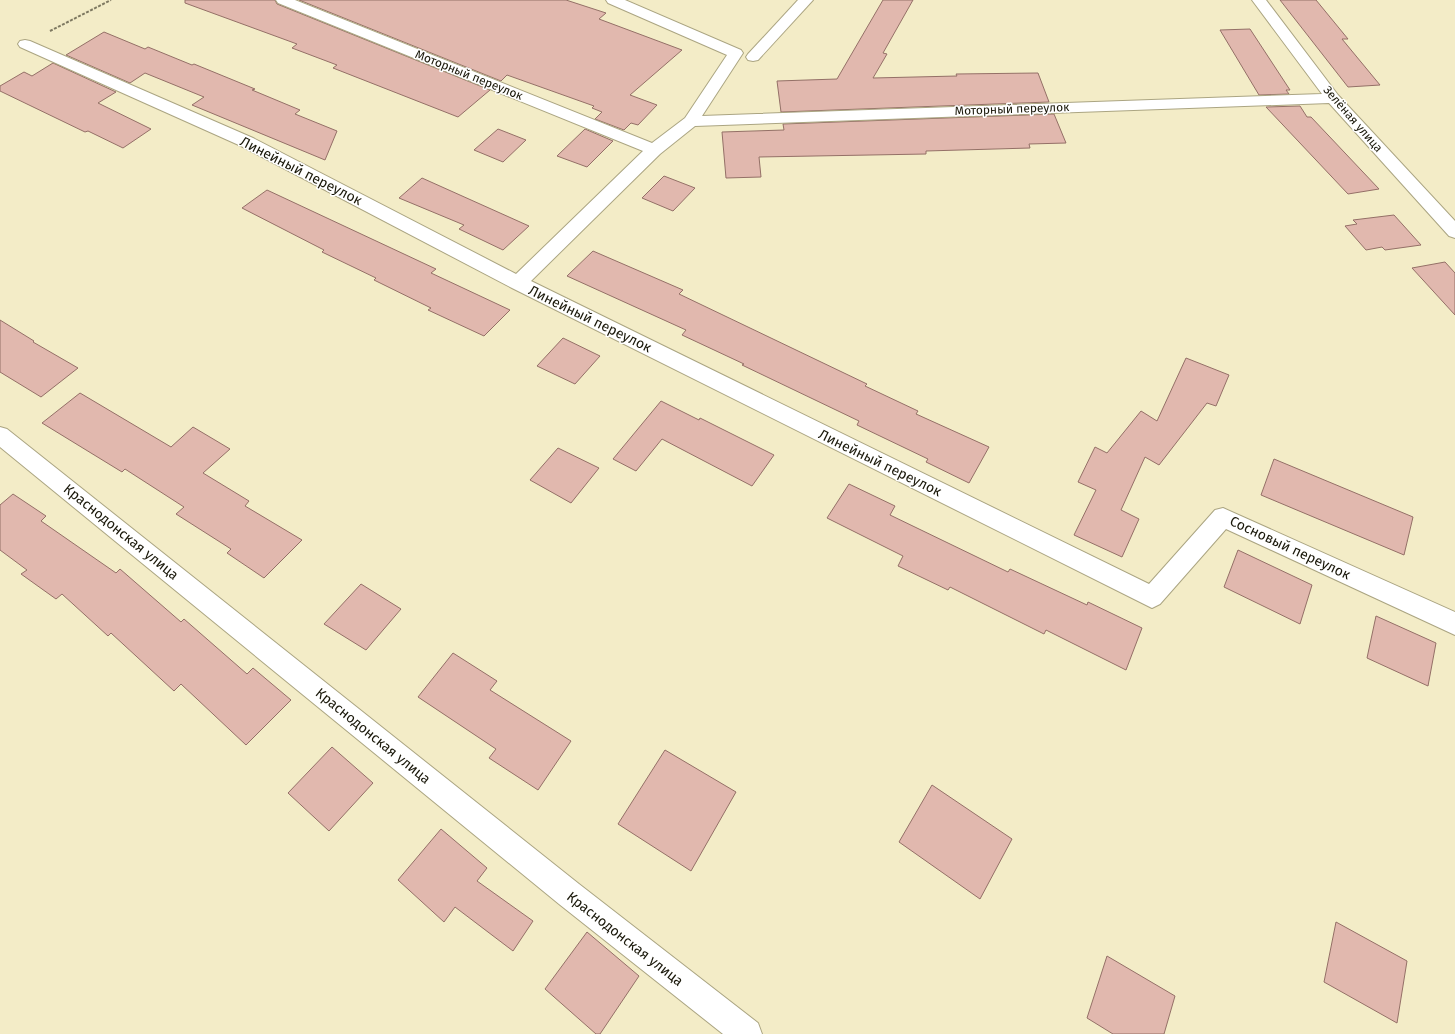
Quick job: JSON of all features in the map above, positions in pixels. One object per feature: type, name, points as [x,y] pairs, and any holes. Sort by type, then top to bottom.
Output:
[{"type":"street","name":"Моторный переулок","points":[[283,0],[654,150]]},
{"type":"street","points":[[518,283],[654,150],[691,120],[736,53],[613,0]]},
{"type":"street","points":[[753,57],[806,0]]},
{"type":"street","name":"Зелёная улица","points":[[1259,0],[1333,98],[1455,232]]},
{"type":"street","name":"Линейный переулок","points":[[26,44],[247,142],[518,283],[1152,597]]},
{"type":"street","name":"Моторный переулок","points":[[691,120],[1333,98]]},
{"type":"street","name":"Краснодонская улица","points":[[0,435],[569,894],[747,1034]]},
{"type":"street","name":"Сосновый переулок","points":[[1152,597],[1223,517],[1455,624]]},
{"type":"path","points":[[26,44],[112,0]]},
{"type":"building","points":[[185,0],[275,0],[277,4],[490,90],[458,117],[333,68],[337,65],[292,48],[297,44],[185,3]]},
{"type":"building","points":[[299,0],[566,0],[606,13],[599,19],[682,50],[630,95],[657,105],[638,125],[631,123],[624,130],[595,119],[602,112],[592,108],[594,106],[507,75],[501,81]]},
{"type":"building","points":[[883,0],[913,0],[883,53],[887,54],[873,78],[957,76],[956,74],[1038,73],[1049,102],[781,112],[777,81],[837,79]]},
{"type":"building","points":[[1280,0],[1316,0],[1348,39],[1342,39],[1380,85],[1348,87]]},
{"type":"building","points":[[1250,29],[1290,90],[1286,90],[1289,94],[1259,95],[1220,30]]},
{"type":"building","points":[[104,32],[145,49],[148,47],[192,65],[194,64],[255,89],[252,90],[300,110],[295,114],[337,131],[325,160],[192,105],[204,97],[145,73],[130,83],[66,55]]},
{"type":"building","points":[[53,63],[116,92],[98,103],[151,129],[123,148],[88,131],[85,132],[0,91],[0,86],[24,72],[32,76]]},
{"type":"building","points":[[1300,106],[1307,117],[1311,117],[1379,189],[1348,194],[1266,107]]},
{"type":"building","points":[[1054,114],[1066,143],[1029,144],[1030,148],[926,151],[926,154],[759,157],[761,177],[726,178],[722,132],[784,130],[783,124]]},
{"type":"building","points":[[498,129],[526,140],[503,162],[474,150]]},
{"type":"building","points":[[585,129],[613,141],[587,167],[557,156]]},
{"type":"building","points":[[664,176],[695,188],[673,211],[642,198]]},
{"type":"building","points":[[422,178],[529,226],[503,250],[459,229],[464,225],[399,198]]},
{"type":"building","points":[[267,190],[436,269],[431,273],[510,310],[484,336],[428,310],[431,308],[374,280],[376,278],[322,252],[324,250],[242,208]]},
{"type":"building","points":[[1394,215],[1421,245],[1385,250],[1382,247],[1366,250],[1345,226],[1357,224],[1353,220]]},
{"type":"building","points":[[593,251],[683,290],[679,294],[867,384],[865,386],[918,411],[916,414],[989,447],[969,483],[926,462],[928,459],[857,425],[859,421],[682,335],[686,330],[567,276]]},
{"type":"building","points":[[1445,262],[1455,273],[1455,315],[1412,268]]},
{"type":"building","points":[[0,320],[34,341],[33,342],[78,368],[41,397],[0,372]]},
{"type":"building","points":[[563,338],[600,356],[575,384],[537,366]]},
{"type":"building","points":[[1186,358],[1229,375],[1216,406],[1207,403],[1159,465],[1145,457],[1121,510],[1139,519],[1122,557],[1074,535],[1096,490],[1078,482],[1095,447],[1107,453],[1141,411],[1157,421]]},
{"type":"building","points":[[80,393],[171,447],[193,427],[230,449],[203,473],[249,501],[245,506],[302,540],[264,578],[227,553],[231,549],[176,514],[184,507],[125,469],[122,472],[42,423]]},
{"type":"building","points":[[661,401],[699,420],[700,418],[774,455],[752,486],[662,439],[636,471],[613,459]]},
{"type":"building","points":[[558,448],[599,468],[571,503],[530,480]]},
{"type":"building","points":[[1274,459],[1413,517],[1404,555],[1261,495]]},
{"type":"building","points":[[849,484],[895,506],[890,515],[1008,572],[1010,569],[1087,605],[1088,602],[1142,628],[1126,670],[1046,630],[1044,634],[950,587],[948,590],[898,566],[903,556],[827,518]]},
{"type":"building","points":[[13,494],[46,516],[41,521],[116,573],[120,569],[181,622],[184,619],[247,674],[253,668],[291,700],[246,745],[181,684],[174,691],[111,633],[108,636],[62,594],[56,599],[21,574],[27,570],[0,550],[0,505]]},
{"type":"building","points":[[1238,550],[1312,585],[1300,624],[1224,587]]},
{"type":"building","points":[[361,584],[401,609],[366,650],[324,624]]},
{"type":"building","points":[[1376,616],[1436,643],[1428,686],[1367,658]]},
{"type":"building","points":[[453,653],[497,681],[490,690],[571,741],[538,790],[489,758],[496,749],[418,697]]},
{"type":"building","points":[[332,747],[373,783],[329,831],[288,793]]},
{"type":"building","points":[[665,750],[736,792],[691,871],[618,824]]},
{"type":"building","points":[[932,785],[1012,839],[980,899],[899,842]]},
{"type":"building","points":[[441,829],[487,868],[477,881],[533,921],[513,951],[455,907],[444,922],[398,880]]},
{"type":"building","points":[[1336,922],[1407,961],[1397,1023],[1324,982]]},
{"type":"building","points":[[587,932],[639,976],[600,1034],[596,1034],[545,989]]},
{"type":"building","points":[[1107,956],[1175,996],[1164,1034],[1113,1034],[1087,1018]]}]
